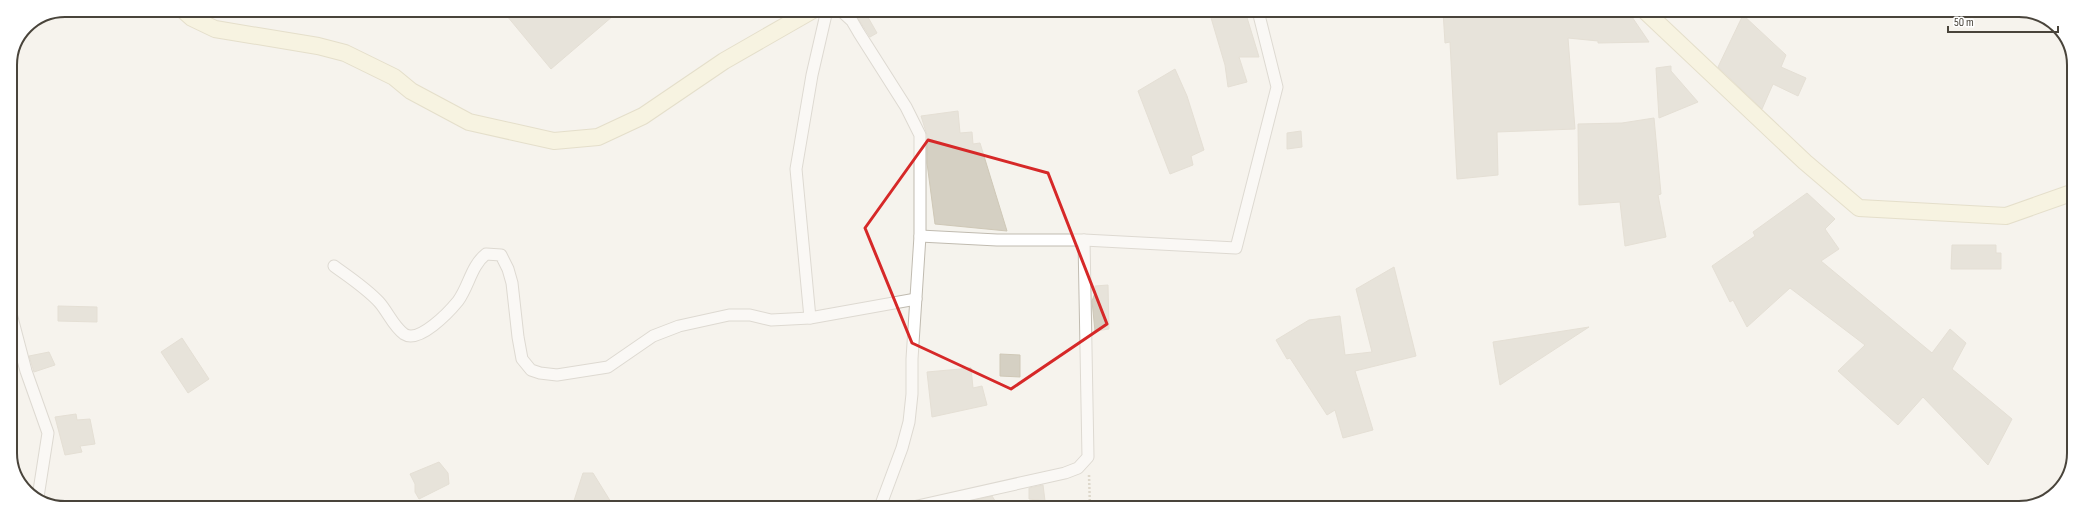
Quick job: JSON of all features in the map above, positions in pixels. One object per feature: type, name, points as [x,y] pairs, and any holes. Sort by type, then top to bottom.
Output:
[{"type":"street","points":[[191,17],[215,30],[318,46],[344,53],[394,77],[411,91],[468,122],[554,141],[598,137],[642,116],[724,61],[801,17]]},
{"type":"street","points":[[810,318],[796,169],[812,75],[825,17]]},
{"type":"street","points":[[848,17],[860,33],[906,107],[920,135],[920,236],[912,359],[912,394],[902,448],[882,501]]},
{"type":"street","points":[[920,236],[997,240],[1084,240],[1236,248],[1278,87],[1260,17]]},
{"type":"street","points":[[1651,17],[1805,162],[1859,208],[2006,216],[2067,194]]},
{"type":"street","points":[[941,501],[1065,473],[1078,468],[1088,457],[1084,240]]},
{"type":"street","points":[[334,266],[356,282],[379,302],[397,328],[405,334],[412,336],[423,331],[449,312],[460,298],[480,259],[486,254],[501,255],[508,269],[512,283],[522,359],[531,370],[540,373],[557,375],[608,367],[653,336],[679,326],[729,315],[750,315],[771,320],[810,318],[916,299]]},
{"type":"street","points":[[17,337],[26,371],[48,433],[39,493]]},
{"type":"path","points":[[1088,457],[1090,501]]},
{"type":"highlighted area","points":[[928,140],[1048,173],[1107,324],[1011,389],[912,343],[865,228]]},
{"type":"building","points":[[508,17],[612,17],[551,69]]},
{"type":"building","points":[[857,17],[868,17],[877,33],[870,37]]},
{"type":"building","points":[[1211,17],[1247,17],[1259,57],[1239,57],[1247,82],[1228,87],[1225,65]]},
{"type":"building","points":[[1443,17],[1632,17],[1649,42],[1598,43],[1598,41],[1568,38],[1575,129],[1497,132],[1498,175],[1457,179],[1450,42],[1445,43]]},
{"type":"building","points":[[1742,17],[1745,17],[1786,55],[1781,67],[1806,78],[1798,96],[1773,84],[1762,109],[1718,67]]},
{"type":"building","points":[[1671,66],[1671,71],[1698,102],[1659,118],[1656,68]]},
{"type":"building","points":[[1175,69],[1187,96],[1204,150],[1191,156],[1193,165],[1170,174],[1138,91]]},
{"type":"building","points":[[958,111],[960,133],[972,132],[973,144],[980,143],[1007,231],[935,224],[927,163],[927,135],[921,116]]},
{"type":"building","points":[[1654,118],[1661,194],[1658,195],[1666,237],[1625,246],[1620,202],[1579,205],[1578,124],[1622,123]]},
{"type":"building","points":[[1301,131],[1302,147],[1287,149],[1287,133]]},
{"type":"building","points":[[1807,193],[1835,219],[1825,229],[1839,249],[1821,261],[1932,353],[1950,329],[1966,343],[1952,369],[2012,419],[1988,465],[1923,397],[1898,425],[1838,371],[1865,345],[1790,288],[1747,327],[1733,300],[1730,302],[1712,266],[1755,236],[1753,232]]},
{"type":"building","points":[[1952,245],[1996,245],[1996,253],[2001,253],[2001,269],[1951,269]]},
{"type":"building","points":[[1394,267],[1416,356],[1355,371],[1373,430],[1343,438],[1335,410],[1327,415],[1290,358],[1287,359],[1276,340],[1309,320],[1340,316],[1345,355],[1372,352],[1356,289]]},
{"type":"building","points":[[1108,285],[1109,329],[1095,331],[1092,301],[1095,293],[1095,286]]},
{"type":"building","points":[[58,306],[97,307],[97,322],[58,321]]},
{"type":"building","points":[[1589,327],[1500,385],[1493,342]]},
{"type":"building","points":[[182,338],[209,379],[188,393],[161,352]]},
{"type":"building","points":[[49,352],[55,365],[34,372],[29,356]]},
{"type":"building","points":[[1000,354],[1020,355],[1020,377],[1000,376]]},
{"type":"building","points":[[971,368],[973,388],[982,386],[987,405],[932,417],[927,372]]},
{"type":"building","points":[[76,414],[77,420],[90,419],[95,444],[80,446],[82,452],[65,455],[55,417]]},
{"type":"building","points":[[439,462],[448,473],[449,484],[419,499],[415,492],[415,484],[410,474]]},
{"type":"building","points":[[583,473],[593,473],[610,501],[574,501]]},
{"type":"building","points":[[1043,485],[1045,501],[1029,499],[1029,488]]},
{"type":"building","points":[[992,496],[995,501],[971,501]]}]
